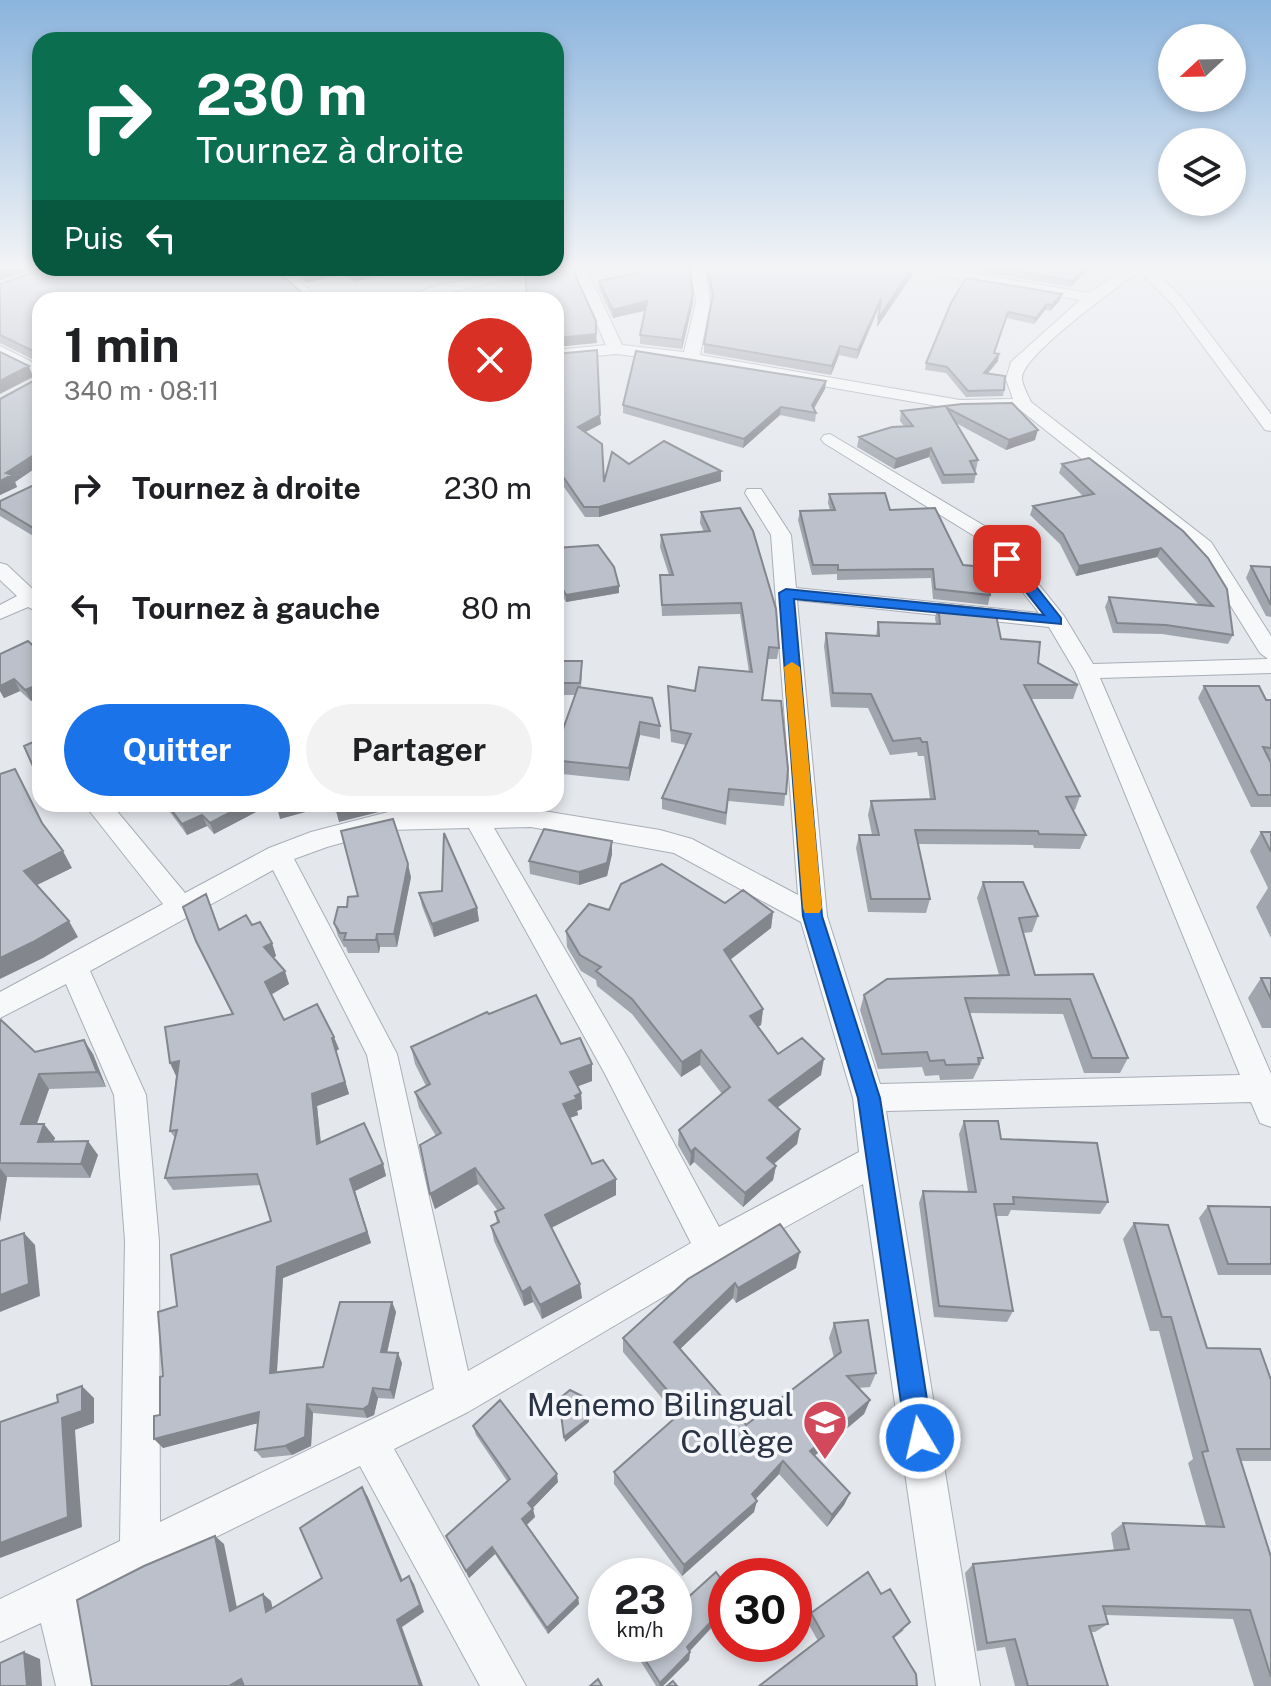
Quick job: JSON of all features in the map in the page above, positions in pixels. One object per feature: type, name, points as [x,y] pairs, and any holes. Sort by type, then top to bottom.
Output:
[{"type":"street","points":[[691,358],[693,347]]},
{"type":"street","points":[[1036,347],[1019,362],[1014,379],[1023,404],[1204,546],[1271,653]]},
{"type":"street","points":[[1211,347],[1271,426]]},
{"type":"street","points":[[564,354],[616,349],[691,358],[960,405],[1023,404]]},
{"type":"street","points":[[0,351],[32,368]]},
{"type":"street","points":[[830,439],[991,538],[1056,621],[1086,671],[1267,1096],[869,1098]]},
{"type":"street","points":[[754,493],[781,535],[813,916],[869,1098],[958,1686]]},
{"type":"street","points":[[0,569],[32,599]]},
{"type":"street","points":[[786,593],[1056,621]]},
{"type":"street","points":[[0,613],[32,603]]},
{"type":"street","points":[[1086,671],[1271,666]]},
{"type":"street","points":[[104,812],[181,907]]},
{"type":"street","points":[[0,1006],[278,855],[320,839],[388,821],[531,818],[660,839],[683,846],[813,916]]},
{"type":"street","points":[[476,819],[616,1065],[712,1249]]},
{"type":"street","points":[[278,855],[382,1054],[455,1399]]},
{"type":"street","points":[[74,968],[130,1095],[142,1241],[140,1552]]},
{"type":"street","points":[[0,1621],[455,1399],[712,1249],[876,1160]]},
{"type":"street","points":[[368,1441],[504,1686]]},
{"type":"street","points":[[54,1594],[78,1686]]},
{"type":"building","points":[[720,347],[840,347],[832,366]]},
{"type":"building","points":[[933,347],[996,347],[994,353],[999,354],[984,373],[1005,376],[1004,390],[968,391],[947,367],[926,363]]},
{"type":"building","points":[[597,350],[600,415],[578,427],[602,444],[604,482],[612,452],[629,464],[664,441],[721,471],[599,507],[584,507],[564,478],[564,353]]},
{"type":"building","points":[[636,351],[826,381],[812,405],[816,413],[781,407],[744,439],[623,405]]},
{"type":"building","points":[[0,352],[29,366],[0,381]]},
{"type":"building","points":[[32,382],[32,456],[6,473],[12,475],[0,481],[0,399]]},
{"type":"building","points":[[1012,403],[1038,430],[1009,440],[947,408],[978,460],[970,461],[976,474],[944,475],[931,448],[896,459],[859,437],[892,427],[913,426],[901,411],[962,404]]},
{"type":"building","points":[[1089,458],[1183,531],[1208,558],[1227,589],[1233,635],[1166,625],[1117,623],[1109,597],[1213,606],[1161,548],[1079,566],[1063,534],[1033,506],[1094,494],[1062,464]]},
{"type":"building","points":[[32,486],[32,527],[0,508],[0,501]]},
{"type":"building","points":[[885,493],[890,510],[935,508],[963,565],[985,567],[990,595],[935,589],[933,569],[838,570],[838,565],[813,565],[800,511],[835,510],[829,494]]},
{"type":"building","points":[[740,508],[753,531],[776,609],[779,648],[769,647],[762,700],[781,701],[788,769],[786,794],[729,789],[726,813],[662,798],[691,734],[671,730],[668,686],[695,691],[699,667],[752,672],[741,603],[662,605],[660,575],[673,575],[661,535],[710,531],[701,512]]},
{"type":"building","points":[[598,545],[614,567],[619,586],[566,595],[564,547]]},
{"type":"building","points":[[1251,566],[1271,567],[1271,605]]},
{"type":"building","points":[[938,604],[995,610],[1001,639],[1040,642],[1038,663],[1078,685],[1024,685],[1080,796],[1066,797],[1086,835],[1039,834],[1038,831],[915,830],[930,899],[871,899],[859,835],[879,835],[871,801],[935,799],[927,742],[922,742],[920,738],[893,741],[871,694],[833,693],[826,633],[879,636],[878,622],[940,624]]},
{"type":"building","points":[[28,641],[32,645],[32,687],[25,690],[14,679],[0,686],[0,654]]},
{"type":"building","points":[[564,661],[582,661],[580,683],[564,683]]},
{"type":"building","points":[[1204,686],[1259,686],[1266,700],[1271,700],[1271,748],[1263,747],[1271,763],[1271,795],[1258,795]]},
{"type":"building","points":[[578,687],[652,698],[660,726],[640,722],[629,768],[564,761],[564,726]]},
{"type":"building","points":[[32,742],[32,764],[24,746]]},
{"type":"building","points":[[15,769],[32,803],[32,812],[36,812],[63,851],[24,871],[69,921],[0,958],[0,774]]},
{"type":"building","points":[[173,812],[231,812],[210,823],[202,815],[182,824]]},
{"type":"building","points":[[393,819],[408,864],[394,934],[377,934],[376,940],[344,940],[346,933],[340,933],[334,923],[338,907],[347,907],[348,897],[358,896],[341,831]]},
{"type":"building","points":[[544,829],[612,841],[607,863],[579,872],[529,861]]},
{"type":"building","points":[[1261,832],[1271,832],[1271,852]]},
{"type":"building","points":[[444,833],[477,908],[432,924],[419,893],[442,891]]},
{"type":"building","points":[[662,864],[725,903],[743,890],[773,912],[724,950],[763,1009],[750,1016],[778,1054],[802,1038],[824,1059],[769,1100],[800,1129],[767,1158],[776,1166],[745,1193],[695,1148],[691,1152],[679,1130],[730,1087],[701,1050],[682,1062],[632,999],[596,971],[601,967],[580,955],[566,931],[589,904],[609,910],[621,884]]},
{"type":"building","points":[[983,882],[1023,882],[1038,916],[1019,918],[1035,975],[1093,974],[1128,1058],[1092,1058],[1070,999],[965,998],[983,1058],[978,1058],[979,1064],[946,1065],[944,1060],[930,1061],[927,1052],[882,1054],[864,995],[887,979],[1009,975]]},
{"type":"building","points":[[206,894],[219,930],[246,915],[252,925],[260,922],[272,943],[264,947],[285,971],[265,982],[284,1020],[317,1004],[334,1037],[345,1082],[312,1094],[317,1144],[364,1123],[383,1164],[350,1179],[367,1232],[277,1267],[270,1373],[323,1367],[340,1302],[392,1302],[381,1352],[398,1353],[390,1390],[373,1388],[369,1405],[363,1409],[307,1404],[305,1437],[285,1446],[255,1450],[259,1412],[154,1439],[154,1416],[160,1415],[160,1377],[163,1376],[158,1312],[177,1306],[171,1255],[271,1221],[257,1174],[165,1178],[177,1130],[170,1131],[179,1061],[170,1063],[165,1027],[233,1014],[196,941],[183,907]]},
{"type":"building","points":[[1261,978],[1271,978],[1271,999]]},
{"type":"building","points":[[536,995],[561,1044],[580,1038],[592,1064],[570,1072],[581,1093],[575,1096],[577,1099],[563,1104],[592,1164],[603,1160],[616,1179],[545,1215],[580,1284],[540,1305],[530,1287],[522,1292],[491,1226],[499,1222],[495,1212],[504,1208],[475,1168],[430,1194],[420,1145],[441,1133],[415,1092],[430,1084],[411,1047],[487,1012],[489,1014]]},
{"type":"building","points":[[1,1020],[35,1052],[84,1040],[97,1072],[39,1074],[21,1124],[44,1124],[38,1142],[88,1141],[81,1164],[0,1163]]},
{"type":"building","points":[[964,1121],[998,1121],[1001,1139],[1097,1143],[1108,1202],[1013,1197],[1014,1204],[994,1204],[1013,1311],[939,1306],[923,1191],[976,1192]]},
{"type":"building","points":[[1208,1206],[1271,1207],[1271,1264],[1228,1264]]},
{"type":"building","points":[[1134,1223],[1168,1225],[1207,1348],[1260,1349],[1271,1380],[1271,1449],[1237,1449],[1271,1557],[1271,1677],[1250,1610],[1103,1606],[1108,1624],[1089,1626],[1108,1686],[1028,1686],[1015,1639],[987,1643],[973,1564],[1129,1549],[1123,1523],[1224,1527],[1202,1452],[1208,1451],[1171,1317],[1162,1317]]},
{"type":"building","points":[[780,1224],[800,1252],[738,1288],[735,1283],[674,1342],[746,1425],[841,1352],[834,1323],[868,1320],[876,1373],[847,1376],[870,1400],[810,1451],[850,1493],[832,1515],[783,1461],[752,1494],[757,1501],[692,1558],[679,1558],[614,1472],[684,1410],[623,1338],[688,1279]]},
{"type":"building","points":[[24,1233],[29,1284],[0,1295],[0,1241]]},
{"type":"building","points":[[82,1386],[82,1411],[62,1418],[68,1517],[0,1543],[0,1422],[58,1402],[57,1395]]},
{"type":"building","points":[[570,1390],[586,1398],[589,1418],[564,1437],[559,1399]]},
{"type":"building","points":[[500,1400],[557,1474],[528,1503],[533,1509],[522,1519],[578,1598],[547,1628],[492,1547],[466,1571],[446,1536],[510,1479],[473,1426]]},
{"type":"building","points":[[362,1487],[401,1581],[409,1576],[420,1605],[397,1620],[420,1686],[244,1686],[241,1679],[229,1686],[92,1686],[77,1600],[144,1566],[215,1536],[230,1611],[263,1594],[266,1612],[322,1578],[300,1528]]},
{"type":"building","points":[[868,1572],[881,1594],[890,1589],[910,1622],[893,1637],[916,1674],[917,1686],[759,1686],[790,1662],[812,1662],[812,1645],[824,1636],[812,1612]]},
{"type":"building","points":[[708,1579],[708,1625],[692,1642],[692,1594]]},
{"type":"building","points":[[24,1652],[27,1686],[0,1686],[0,1663]]},
{"type":"building","points":[[647,1662],[680,1662],[660,1683]]},
{"type":"building","points":[[598,1679],[602,1686],[590,1686]]},
{"type":"slow traffic","points":[[792,667],[812,908]]},
{"type":"place","name":"Menemo Bilingual Collège","points":[[825,1461]]},
{"type":"route","points":[[920,1438],[869,1098],[813,916],[786,593],[1056,621],[1007,559]]}]
